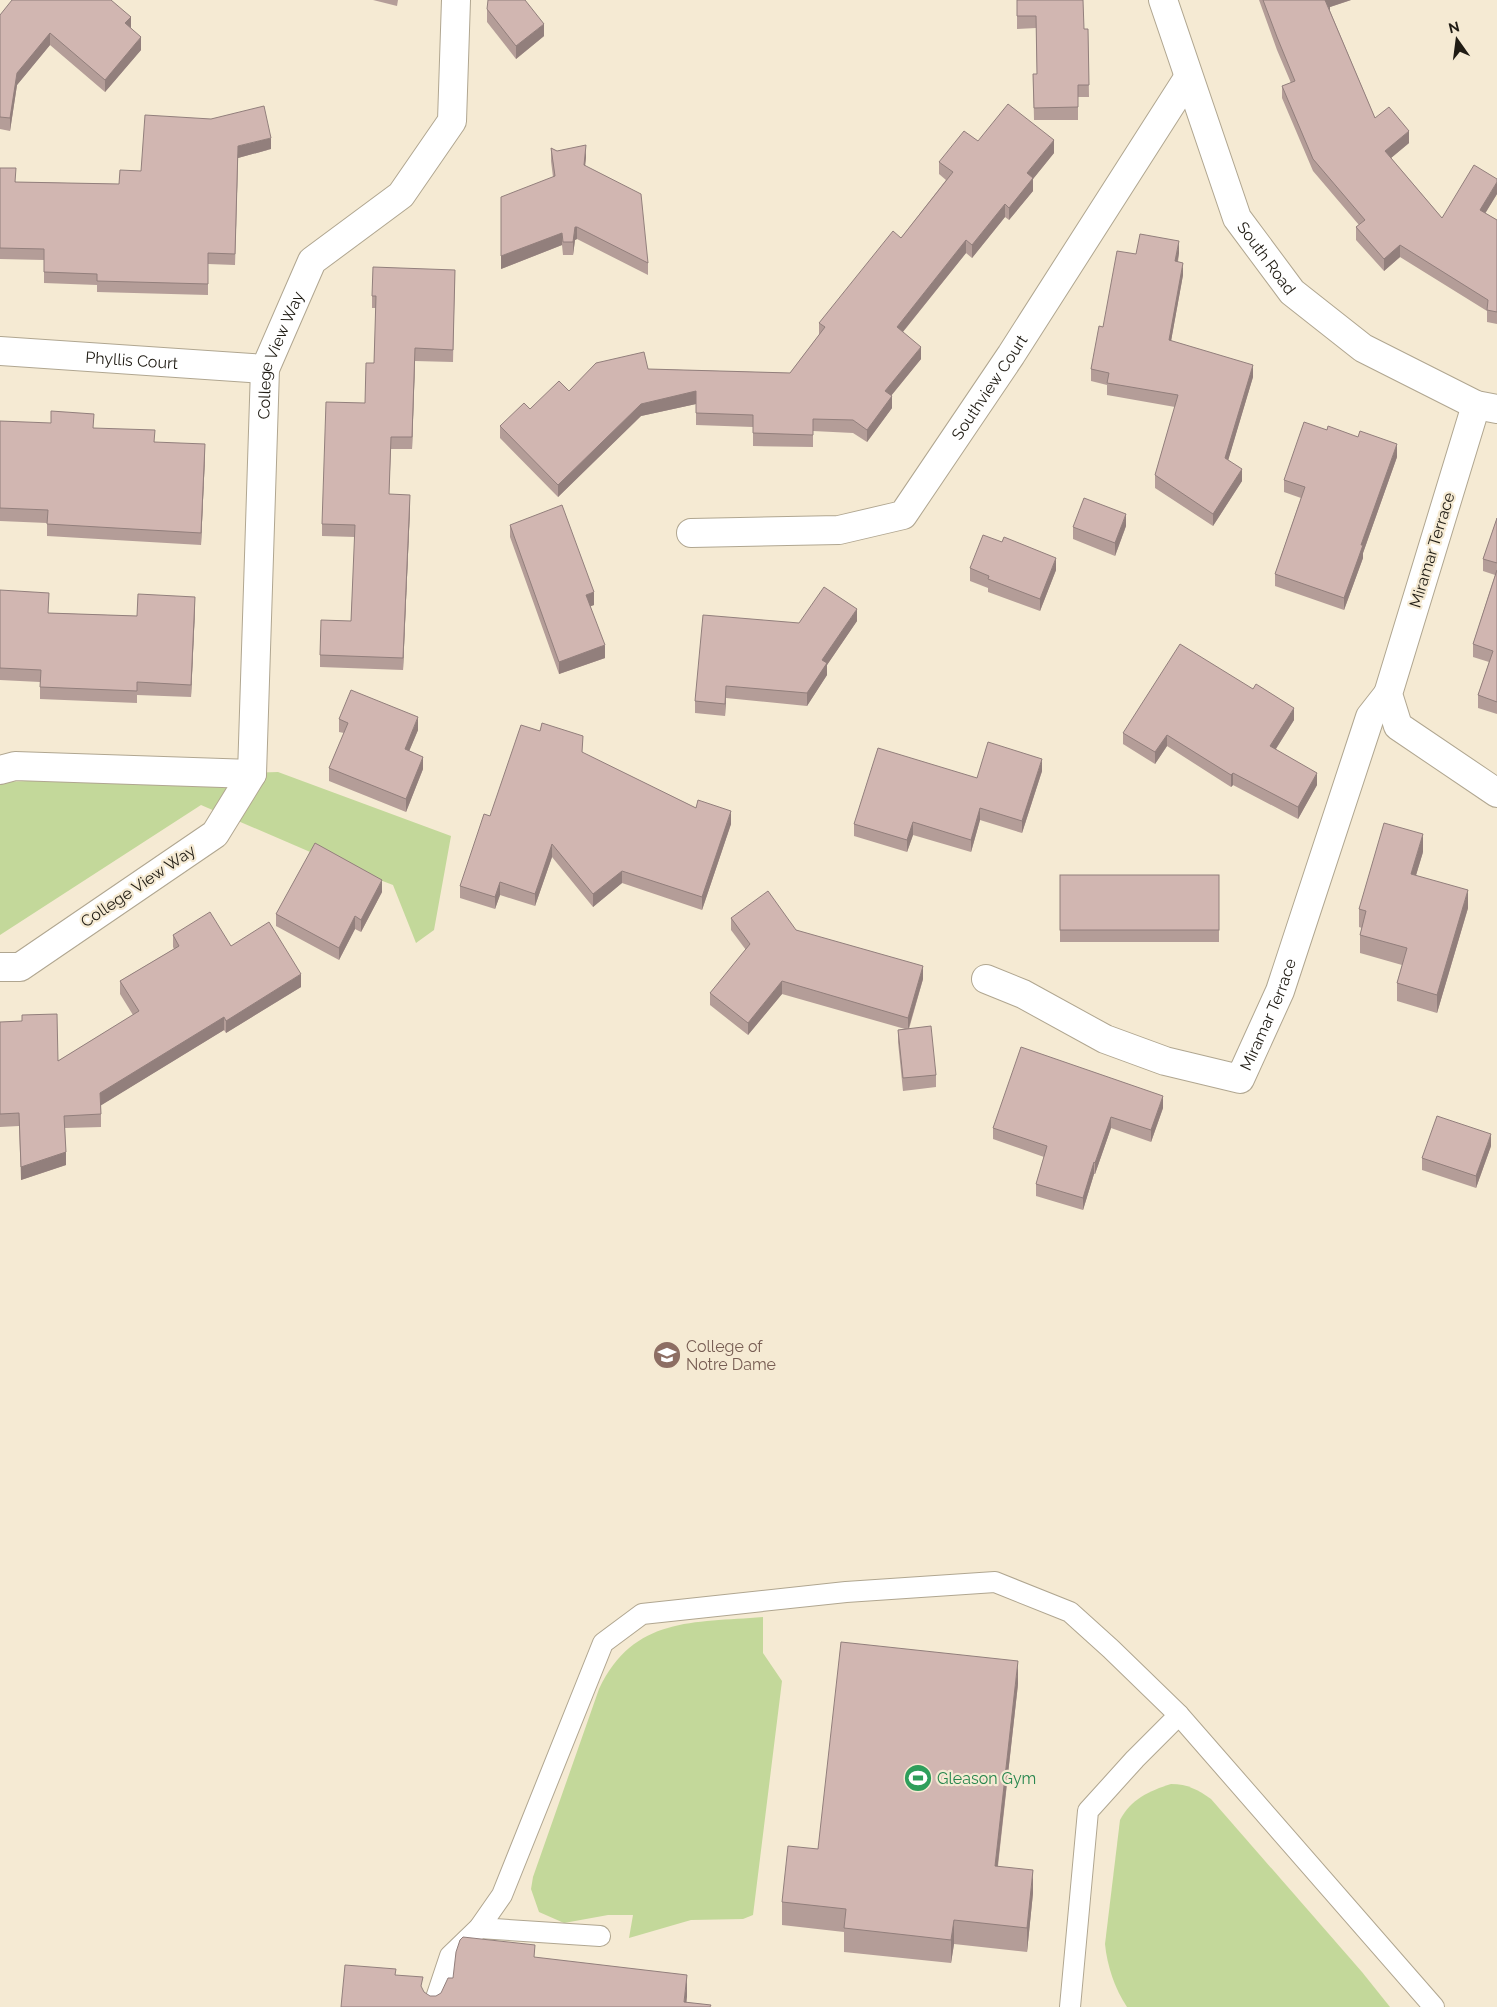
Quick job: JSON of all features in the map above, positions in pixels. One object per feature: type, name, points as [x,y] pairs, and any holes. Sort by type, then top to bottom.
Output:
[{"type":"street","name":"College View Way","points":[[0,967],[20,967],[215,834],[252,774],[264,369],[312,261],[401,195],[452,121],[456,0]]},
{"type":"street","name":"South Road","points":[[1163,0],[1237,218],[1292,292],[1364,348],[1486,407]]},
{"type":"street","name":"Southview Court","points":[[691,533],[839,530],[903,515],[1011,355],[1188,78]]},
{"type":"street","name":"Phyllis Court","points":[[0,351],[264,369]]},
{"type":"street","name":"Miramar Terrace","points":[[986,979],[1023,994],[1105,1039],[1166,1061],[1240,1079],[1280,991],[1370,717],[1388,694],[1486,407]]},
{"type":"street","points":[[1388,694],[1398,726],[1497,793]]},
{"type":"street","points":[[0,770],[15,766],[252,774]]},
{"type":"lane","points":[[433,2007],[450,1956],[480,1928],[502,1895],[603,1643],[642,1614],[846,1592],[995,1582],[1070,1612],[1111,1649],[1178,1715],[1434,2007]]},
{"type":"lane","points":[[1070,2007],[1088,1811],[1178,1715]]},
{"type":"lane","points":[[480,1928],[600,1936]]},
{"type":"green space","points":[[278,772],[451,836],[434,930],[416,943],[393,885],[338,864],[201,805],[0,935],[0,782]]},
{"type":"green space","points":[[763,1617],[763,1653],[782,1681],[753,1915],[743,1919],[691,1920],[629,1938],[633,1915],[608,1915],[564,1923],[539,1912],[531,1889],[533,1877],[599,1689],[613,1665],[630,1648],[648,1636],[668,1628],[690,1623]]},
{"type":"green space","points":[[1171,1784],[1192,1788],[1211,1799],[1362,1972],[1390,2007],[1127,2007],[1112,1977],[1105,1944],[1120,1820],[1135,1801]]},
{"type":"building","points":[[12,0],[111,0],[131,17],[125,23],[141,37],[105,80],[50,33],[17,73],[10,118],[0,117],[0,15]]},
{"type":"building","points":[[488,0],[525,0],[544,24],[516,46],[487,9]]},
{"type":"building","points":[[1017,0],[1083,0],[1084,29],[1088,29],[1089,85],[1078,85],[1078,107],[1034,108],[1033,74],[1037,74],[1036,16],[1017,16]]},
{"type":"building","points":[[1263,0],[1325,0],[1375,118],[1389,107],[1409,131],[1385,151],[1442,218],[1474,165],[1497,179],[1480,210],[1497,220],[1497,312],[1487,310],[1488,300],[1400,245],[1384,259],[1356,227],[1365,220],[1313,159],[1282,86],[1295,81]]},
{"type":"building","points":[[1008,104],[1054,140],[1027,173],[1033,178],[1009,208],[1005,204],[972,245],[966,240],[897,327],[921,347],[885,391],[892,396],[867,430],[853,420],[813,419],[813,435],[753,433],[753,415],[696,413],[696,391],[641,404],[558,485],[500,426],[524,403],[530,409],[559,381],[569,391],[596,363],[644,352],[648,369],[790,373],[825,327],[819,323],[893,231],[901,238],[953,172],[939,162],[964,131],[978,141]]},
{"type":"building","points":[[264,106],[271,138],[238,146],[235,254],[208,253],[208,284],[97,281],[97,274],[44,272],[44,249],[0,248],[0,168],[16,168],[15,182],[119,184],[120,170],[141,171],[145,115],[211,119]]},
{"type":"building","points":[[586,145],[584,165],[641,194],[648,263],[577,227],[575,227],[573,242],[563,242],[562,233],[501,256],[501,197],[555,176],[551,148],[557,151]]},
{"type":"building","points":[[1140,234],[1179,241],[1175,261],[1183,263],[1169,340],[1253,365],[1225,458],[1242,469],[1213,514],[1155,475],[1178,395],[1107,383],[1109,373],[1091,369],[1099,326],[1103,327],[1117,251],[1136,254]]},
{"type":"building","points":[[373,267],[455,270],[453,350],[415,348],[412,437],[391,437],[389,494],[410,495],[403,658],[320,655],[321,620],[351,621],[355,525],[322,524],[326,402],[365,403],[366,363],[374,363],[376,296],[372,296]]},
{"type":"building","points":[[51,411],[94,414],[93,428],[155,430],[154,442],[205,444],[201,533],[47,524],[48,510],[0,508],[0,421],[51,423]]},
{"type":"building","points":[[1304,422],[1327,430],[1328,426],[1358,437],[1360,431],[1397,444],[1344,598],[1275,574],[1305,487],[1284,480]]},
{"type":"building","points":[[1084,498],[1126,514],[1115,543],[1073,527]]},
{"type":"building","points":[[562,505],[594,592],[586,595],[605,645],[559,662],[510,525]]},
{"type":"building","points":[[1497,518],[1497,563],[1483,559]]},
{"type":"building","points":[[983,535],[1002,542],[1004,537],[1056,558],[1040,599],[988,579],[989,576],[970,568]]},
{"type":"building","points":[[1497,570],[1497,702],[1478,695],[1493,651],[1473,644]]},
{"type":"building","points":[[824,587],[857,609],[822,660],[827,663],[807,693],[726,686],[725,704],[695,701],[703,615],[799,623]]},
{"type":"building","points":[[0,590],[49,593],[48,613],[137,616],[138,594],[195,597],[191,685],[137,682],[137,691],[40,687],[41,670],[0,668]]},
{"type":"building","points":[[1180,644],[1253,689],[1256,684],[1294,708],[1270,746],[1317,773],[1298,807],[1233,773],[1231,775],[1167,735],[1155,752],[1123,733]]},
{"type":"building","points":[[351,690],[418,717],[405,749],[423,757],[406,799],[329,768],[348,723],[339,719]]},
{"type":"building","points":[[542,723],[583,736],[582,752],[696,808],[698,800],[731,811],[702,897],[622,871],[593,894],[552,844],[535,894],[500,882],[495,897],[460,886],[484,814],[490,816],[521,725],[540,731]]},
{"type":"building","points":[[988,742],[1042,759],[1022,821],[980,808],[971,840],[913,822],[907,840],[854,824],[878,748],[977,778]]},
{"type":"building","points":[[1384,823],[1423,834],[1411,874],[1468,890],[1437,995],[1397,983],[1407,948],[1360,935],[1366,911],[1359,909]]},
{"type":"building","points":[[315,843],[382,880],[361,920],[355,916],[339,948],[276,914]]},
{"type":"building","points":[[1060,875],[1219,875],[1219,930],[1060,930]]},
{"type":"building","points":[[768,891],[796,930],[923,966],[908,1018],[782,981],[748,1023],[710,993],[750,944],[731,918]]},
{"type":"building","points":[[210,912],[231,946],[269,922],[301,974],[226,1021],[224,1017],[100,1093],[101,1114],[64,1116],[66,1152],[21,1167],[19,1113],[0,1114],[0,1022],[22,1021],[22,1015],[57,1014],[58,1061],[139,1011],[120,981],[179,946],[173,935]]},
{"type":"building","points":[[931,1026],[936,1075],[903,1078],[898,1030]]},
{"type":"building","points":[[1021,1047],[1163,1096],[1151,1130],[1111,1117],[1083,1198],[1036,1184],[1047,1146],[993,1128]]},
{"type":"building","points":[[1437,1116],[1491,1134],[1476,1176],[1422,1158]]},
{"type":"building","name":"Gleason Gym","points":[[841,1642],[1018,1661],[995,1866],[1033,1870],[1027,1928],[954,1920],[951,1940],[844,1928],[846,1909],[782,1902],[788,1846],[818,1849]]},
{"type":"building","points":[[463,1937],[535,1945],[534,1957],[687,1975],[684,2002],[711,2005],[710,2007],[341,2007],[345,1965],[396,1969],[395,1975],[423,1977],[421,1986],[424,1992],[430,1996],[436,1996],[441,1993],[448,1978],[453,1978],[456,1952]]},
{"type":"place","name":"College of Notre Dame","points":[[667,1355]]},
{"type":"place","name":"Gleason Gym","points":[[918,1778]]}]
